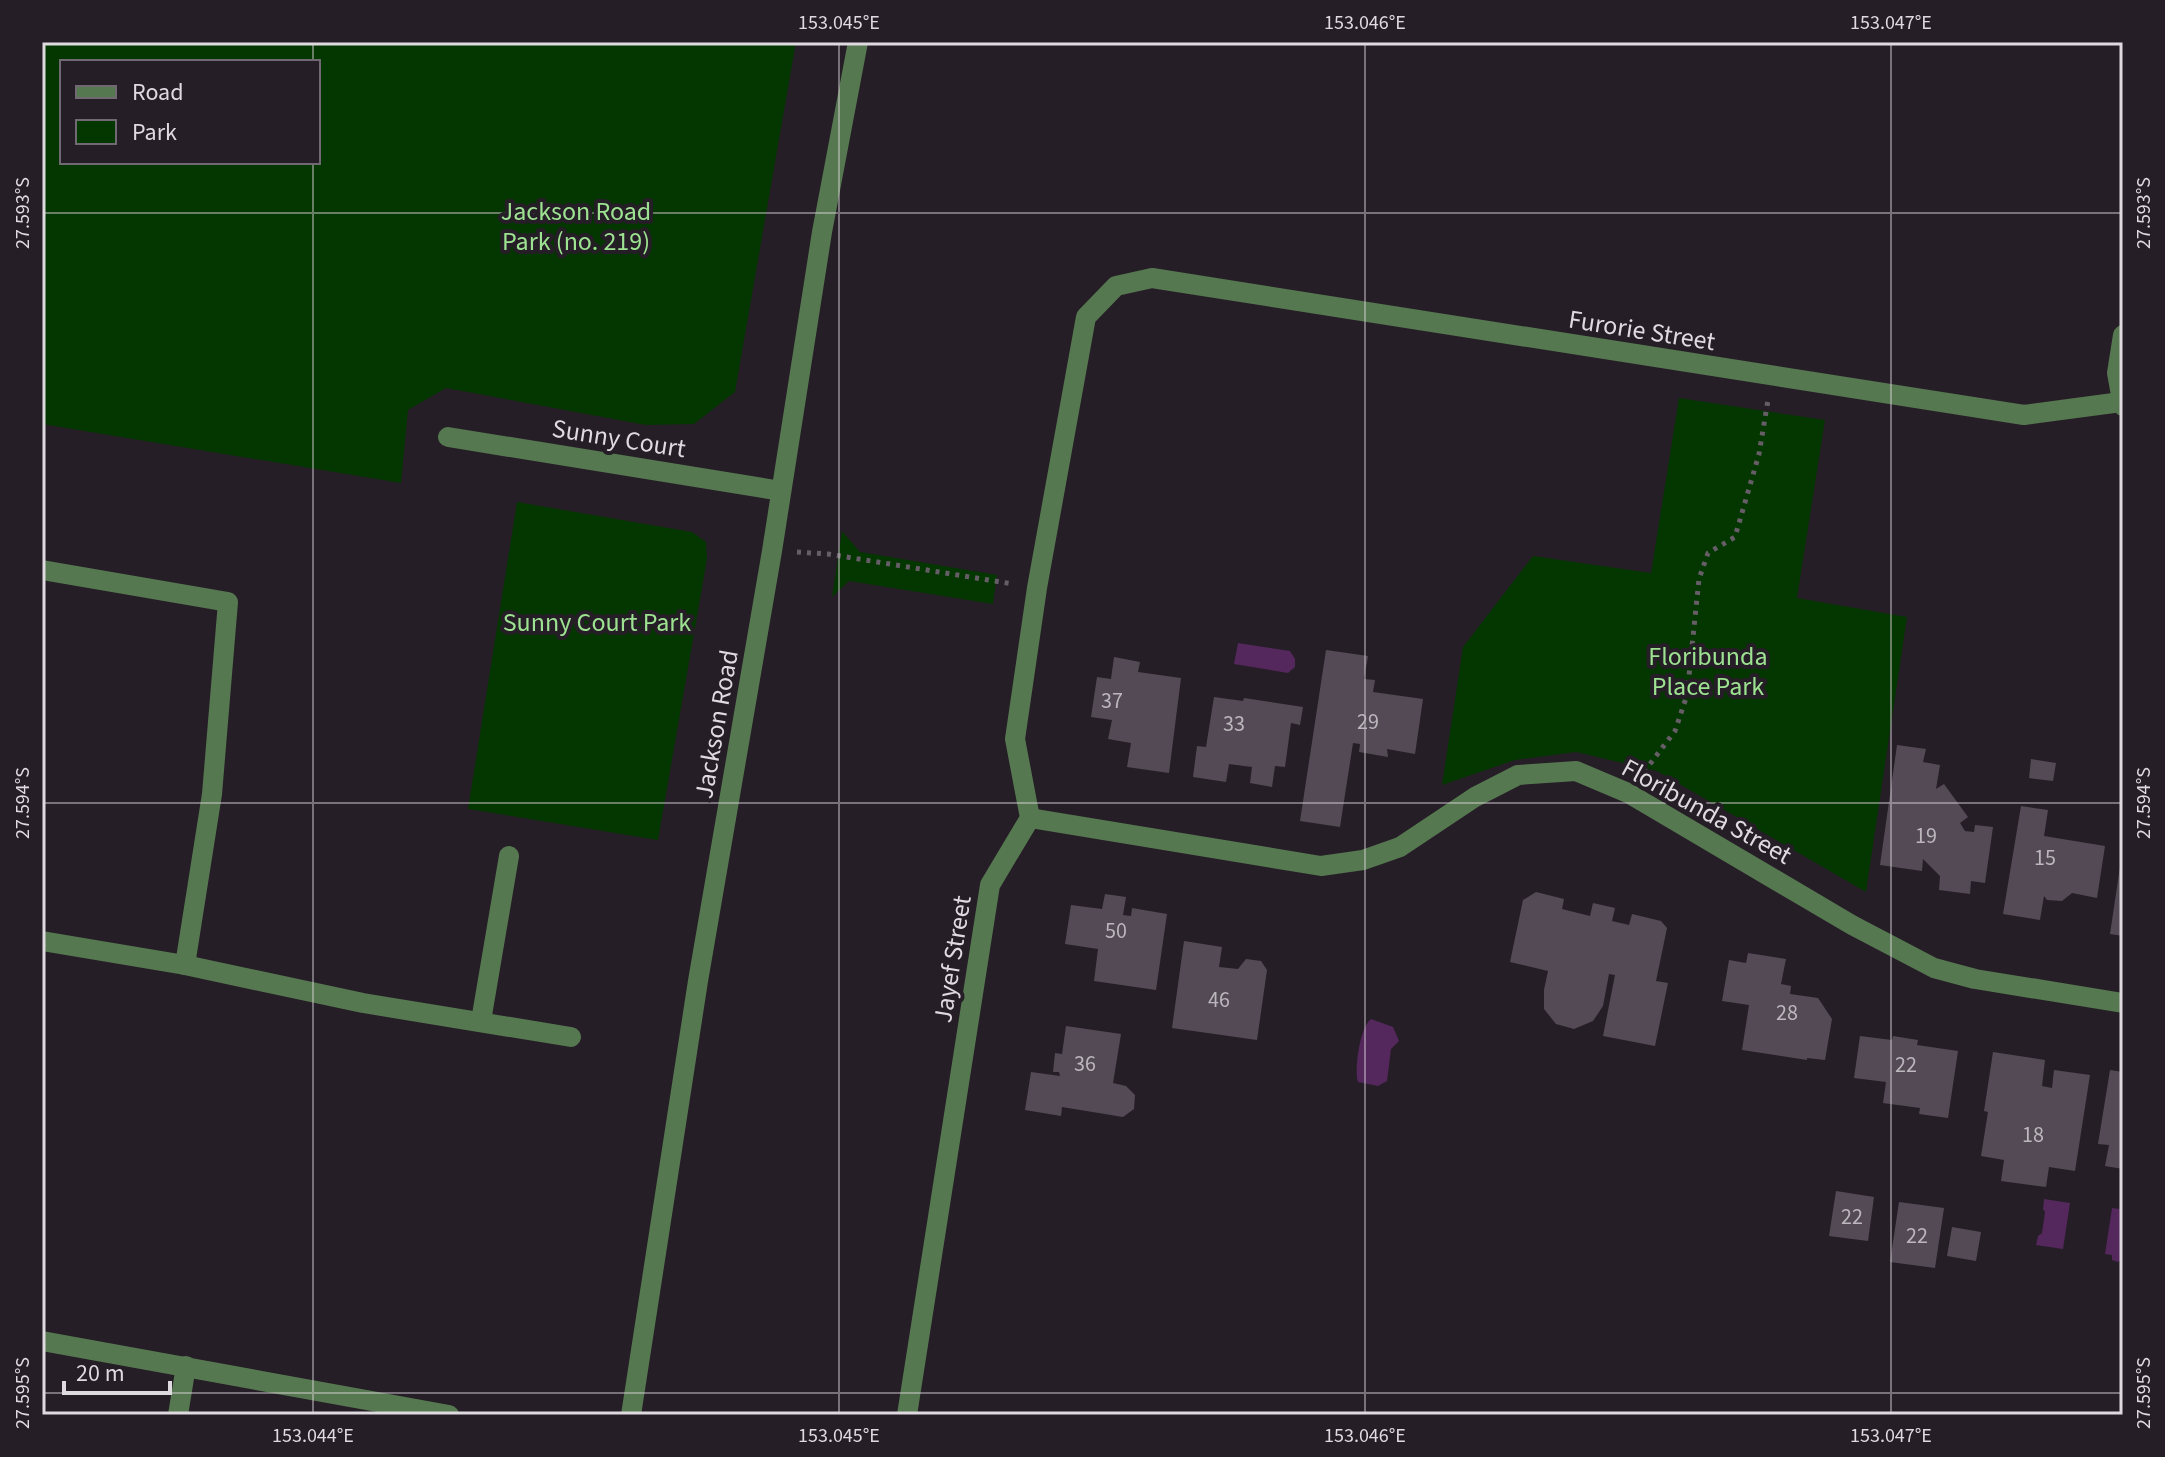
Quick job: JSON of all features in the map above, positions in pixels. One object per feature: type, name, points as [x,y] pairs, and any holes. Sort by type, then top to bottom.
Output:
[{"type":"street","name":"Jackson Road","points":[[631,1415],[698,981],[772,551],[822,232],[858,42]]},
{"type":"street","name":"Furorie Street","points":[[1037,588],[1086,317],[1116,286],[1152,278],[2024,415],[2122,404]]},
{"type":"street","points":[[2122,404],[2117,373],[2123,335]]},
{"type":"street","name":"Sunny Court","points":[[448,437],[781,491]]},
{"type":"street","points":[[42,570],[228,602],[212,794],[185,965]]},
{"type":"street","points":[[1030,818],[1015,739],[1037,588]]},
{"type":"street","name":"Floribunda Street","points":[[1030,818],[1321,866],[1363,860],[1400,847],[1475,797],[1518,775],[1576,771],[1628,793],[1852,925],[1934,968],[1975,979],[2123,1003]]},
{"type":"street","name":"Jayef Street","points":[[907,1415],[990,885],[1030,818]]},
{"type":"street","points":[[481,1021],[509,856]]},
{"type":"street","points":[[42,941],[185,965],[363,1003],[571,1037]]},
{"type":"street","points":[[42,1341],[449,1415]]},
{"type":"street","points":[[178,1415],[186,1366]]},
{"type":"path","points":[[1628,793],[1675,731],[1687,695],[1699,579],[1708,553],[1735,537],[1759,454],[1772,375]]},
{"type":"path","points":[[772,551],[828,554],[1037,588]]},
{"type":"green space","name":"Jackson Road Park (no. 219)","points":[[42,42],[796,42],[735,392],[694,424],[646,425],[446,388],[408,410],[401,483],[42,424]]},
{"type":"green space","name":"Floribunda Place Park","points":[[1679,398],[1825,420],[1797,598],[1907,617],[1866,892],[1657,771],[1576,752],[1515,760],[1442,785],[1463,647],[1533,556],[1651,573]]},
{"type":"green space","name":"Sunny Court Park","points":[[517,502],[692,532],[706,542],[707,559],[658,840],[468,809]]},
{"type":"green space","points":[[842,531],[860,552],[997,575],[993,604],[849,581],[832,597]]},
{"type":"shaded area","points":[[1238,643],[1290,651],[1295,667],[1288,673],[1234,664]]},
{"type":"shaded area","points":[[1371,1019],[1393,1027],[1399,1041],[1391,1049],[1387,1081],[1378,1086],[1358,1082],[1357,1076],[1361,1039]]},
{"type":"shaded area","points":[[2044,1199],[2070,1203],[2063,1249],[2036,1245],[2042,1233]]},
{"type":"shaded area","points":[[2122,1204],[2123,1258],[2118,1262],[2112,1260],[2112,1255],[2105,1254],[2112,1208],[2119,1209]]},
{"type":"building","points":[[1326,650],[1368,656],[1364,679],[1375,680],[1373,692],[1423,699],[1415,754],[1387,749],[1388,757],[1359,752],[1360,744],[1353,743],[1340,827],[1300,821]]},
{"type":"building","points":[[1114,657],[1140,662],[1138,672],[1181,678],[1169,773],[1127,767],[1131,743],[1108,739],[1112,720],[1091,717],[1097,677],[1111,679]]},
{"type":"building","points":[[1214,697],[1303,707],[1300,725],[1291,723],[1285,767],[1275,766],[1272,787],[1250,783],[1252,767],[1229,764],[1226,782],[1193,777],[1197,746],[1206,747]]},
{"type":"building","points":[[1897,745],[1926,749],[1923,762],[1940,765],[1936,789],[1944,784],[1968,817],[1960,823],[1965,831],[1974,832],[1975,825],[1993,827],[1985,883],[1971,881],[1970,894],[1939,890],[1940,876],[1923,859],[1922,871],[1880,865]]},
{"type":"building","points":[[2031,759],[2056,763],[2053,781],[2029,778]]},
{"type":"building","points":[[2021,806],[2048,810],[2044,836],[2105,846],[2097,898],[2072,893],[2062,901],[2047,900],[2044,896],[2040,920],[2003,914]]},
{"type":"building","points":[[2123,861],[2123,936],[2110,934]]},
{"type":"building","points":[[1536,892],[1564,899],[1562,909],[1590,916],[1593,903],[1615,908],[1612,921],[1629,925],[1632,914],[1661,921],[1667,928],[1656,981],[1668,983],[1655,1046],[1603,1036],[1615,975],[1609,974],[1603,1006],[1593,1021],[1574,1029],[1556,1024],[1544,1009],[1548,971],[1510,962],[1523,900]]},
{"type":"building","points":[[1105,894],[1126,897],[1123,915],[1131,916],[1132,908],[1167,914],[1156,990],[1094,981],[1098,949],[1065,944],[1071,905],[1102,909]]},
{"type":"building","points":[[1184,941],[1222,947],[1219,967],[1238,969],[1246,959],[1261,961],[1267,970],[1257,1040],[1172,1028]]},
{"type":"building","points":[[1748,953],[1786,959],[1781,984],[1791,986],[1790,994],[1818,998],[1832,1019],[1825,1060],[1742,1050],[1749,1005],[1722,1001],[1729,960],[1746,963]]},
{"type":"building","points":[[1066,1026],[1121,1034],[1113,1083],[1126,1086],[1135,1095],[1134,1109],[1123,1117],[1062,1107],[1061,1116],[1025,1110],[1031,1072],[1060,1076],[1059,1072],[1053,1072],[1055,1053],[1062,1054]]},
{"type":"building","points":[[1860,1036],[1892,1040],[1893,1036],[1918,1040],[1917,1045],[1958,1051],[1948,1118],[1919,1114],[1920,1108],[1883,1103],[1886,1082],[1854,1078]]},
{"type":"building","points":[[1993,1052],[2045,1060],[2042,1086],[2052,1088],[2054,1070],[2090,1075],[2075,1171],[2049,1167],[2046,1187],[2001,1181],[2004,1160],[1981,1156]]},
{"type":"building","points":[[2110,1070],[2123,1072],[2123,1169],[2105,1166],[2109,1145],[2098,1144]]},
{"type":"building","points":[[1836,1191],[1874,1197],[1868,1241],[1829,1236]]},
{"type":"building","points":[[1899,1202],[1944,1208],[1935,1268],[1890,1262]]},
{"type":"building","points":[[1952,1227],[1981,1232],[1976,1261],[1947,1256]]}]
